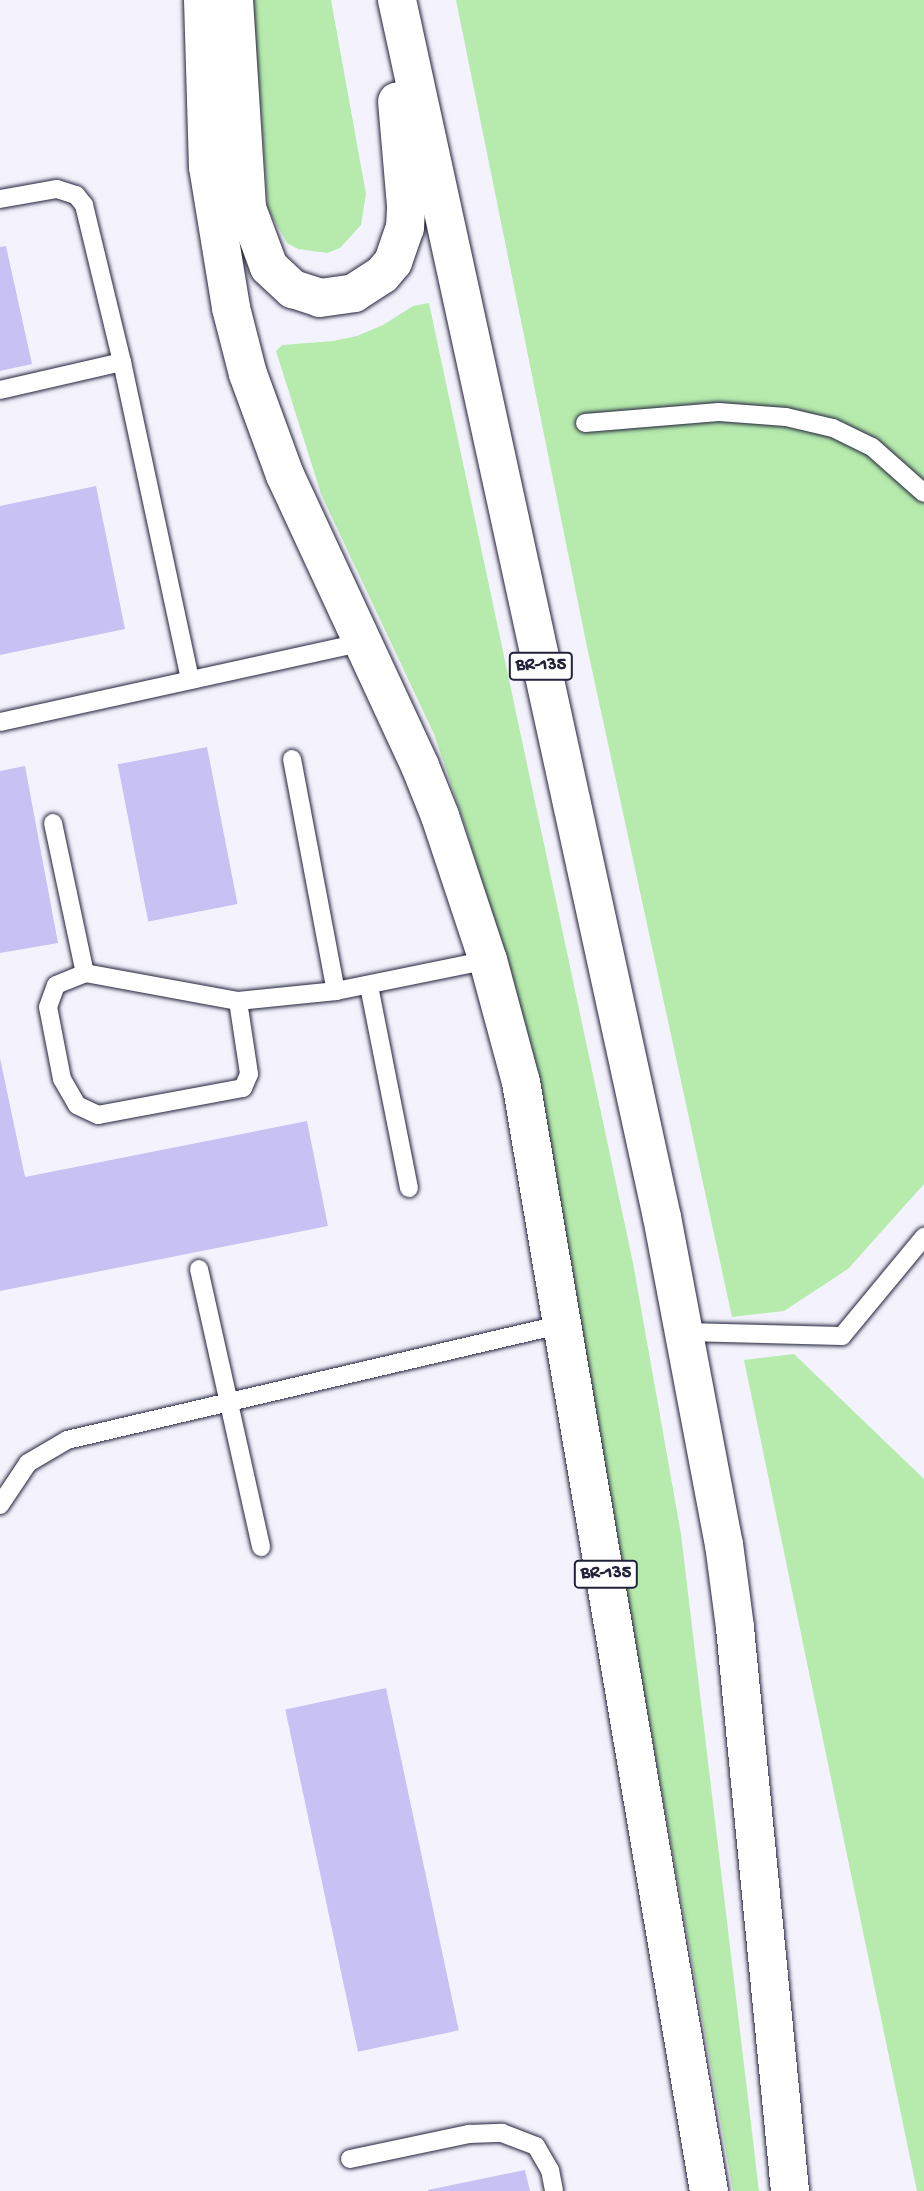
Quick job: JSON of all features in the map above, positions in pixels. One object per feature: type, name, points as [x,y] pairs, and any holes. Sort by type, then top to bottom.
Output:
[{"type":"highway","name":"BR-135","points":[[203,0],[208,167],[230,308],[248,374],[285,475],[435,804],[488,960],[521,1082],[709,2191]]},
{"type":"highway","points":[[234,0],[244,186],[252,229],[269,267],[280,280],[306,296],[320,298],[354,293],[382,275],[397,254],[405,228],[405,188],[387,0]]},
{"type":"highway","name":"BR-135","points":[[397,0],[685,1332],[724,1544],[735,1628],[790,2191]]},
{"type":"lane","points":[[0,199],[57,189],[76,195],[84,205],[122,362],[190,680]]},
{"type":"lane","points":[[0,390],[122,362]]},
{"type":"lane","points":[[585,423],[719,412],[786,417],[833,428],[872,447],[924,493]]},
{"type":"lane","points":[[0,722],[363,642]]},
{"type":"lane","points":[[292,759],[336,991]]},
{"type":"lane","points":[[53,823],[85,973]]},
{"type":"lane","points":[[237,1001],[249,1074],[243,1088],[98,1115],[77,1105],[62,1079],[48,1007],[57,985],[85,973],[237,1001],[369,986],[488,960]]},
{"type":"lane","points":[[369,986],[409,1188]]},
{"type":"lane","points":[[685,1332],[842,1336],[924,1237]]},
{"type":"lane","points":[[200,1269],[227,1403],[261,1547]]},
{"type":"lane","points":[[0,1505],[28,1463],[67,1440],[563,1324]]},
{"type":"lane","points":[[350,2159],[469,2134],[502,2133],[536,2146],[550,2170],[554,2191]]},
{"type":"green space","points":[[253,0],[331,0],[366,194],[361,225],[340,248],[327,253],[298,249],[287,243],[268,209]]},
{"type":"green space","points":[[456,0],[924,0],[924,1184],[848,1269],[784,1311],[732,1317],[586,642]]},
{"type":"green space","points":[[429,303],[633,1263],[681,1534],[759,2191],[733,2191],[526,1031],[465,825],[434,734],[321,494],[276,351],[282,345],[333,341],[357,336],[383,325],[413,306]]},
{"type":"green space","points":[[794,1354],[924,1479],[924,2191],[917,2191],[744,1360]]},
{"type":"building","points":[[6,246],[32,364],[0,371],[0,247]]},
{"type":"building","points":[[96,486],[125,629],[0,655],[0,506]]},
{"type":"building","points":[[207,747],[238,904],[148,921],[118,764]]},
{"type":"building","points":[[25,766],[58,943],[0,953],[0,771]]},
{"type":"building","points":[[0,1058],[25,1177],[307,1121],[328,1226],[0,1291]]},
{"type":"building","points":[[386,1688],[459,2030],[358,2052],[285,1709]]},
{"type":"building","points":[[525,2170],[530,2191],[428,2191],[428,2190]]}]
